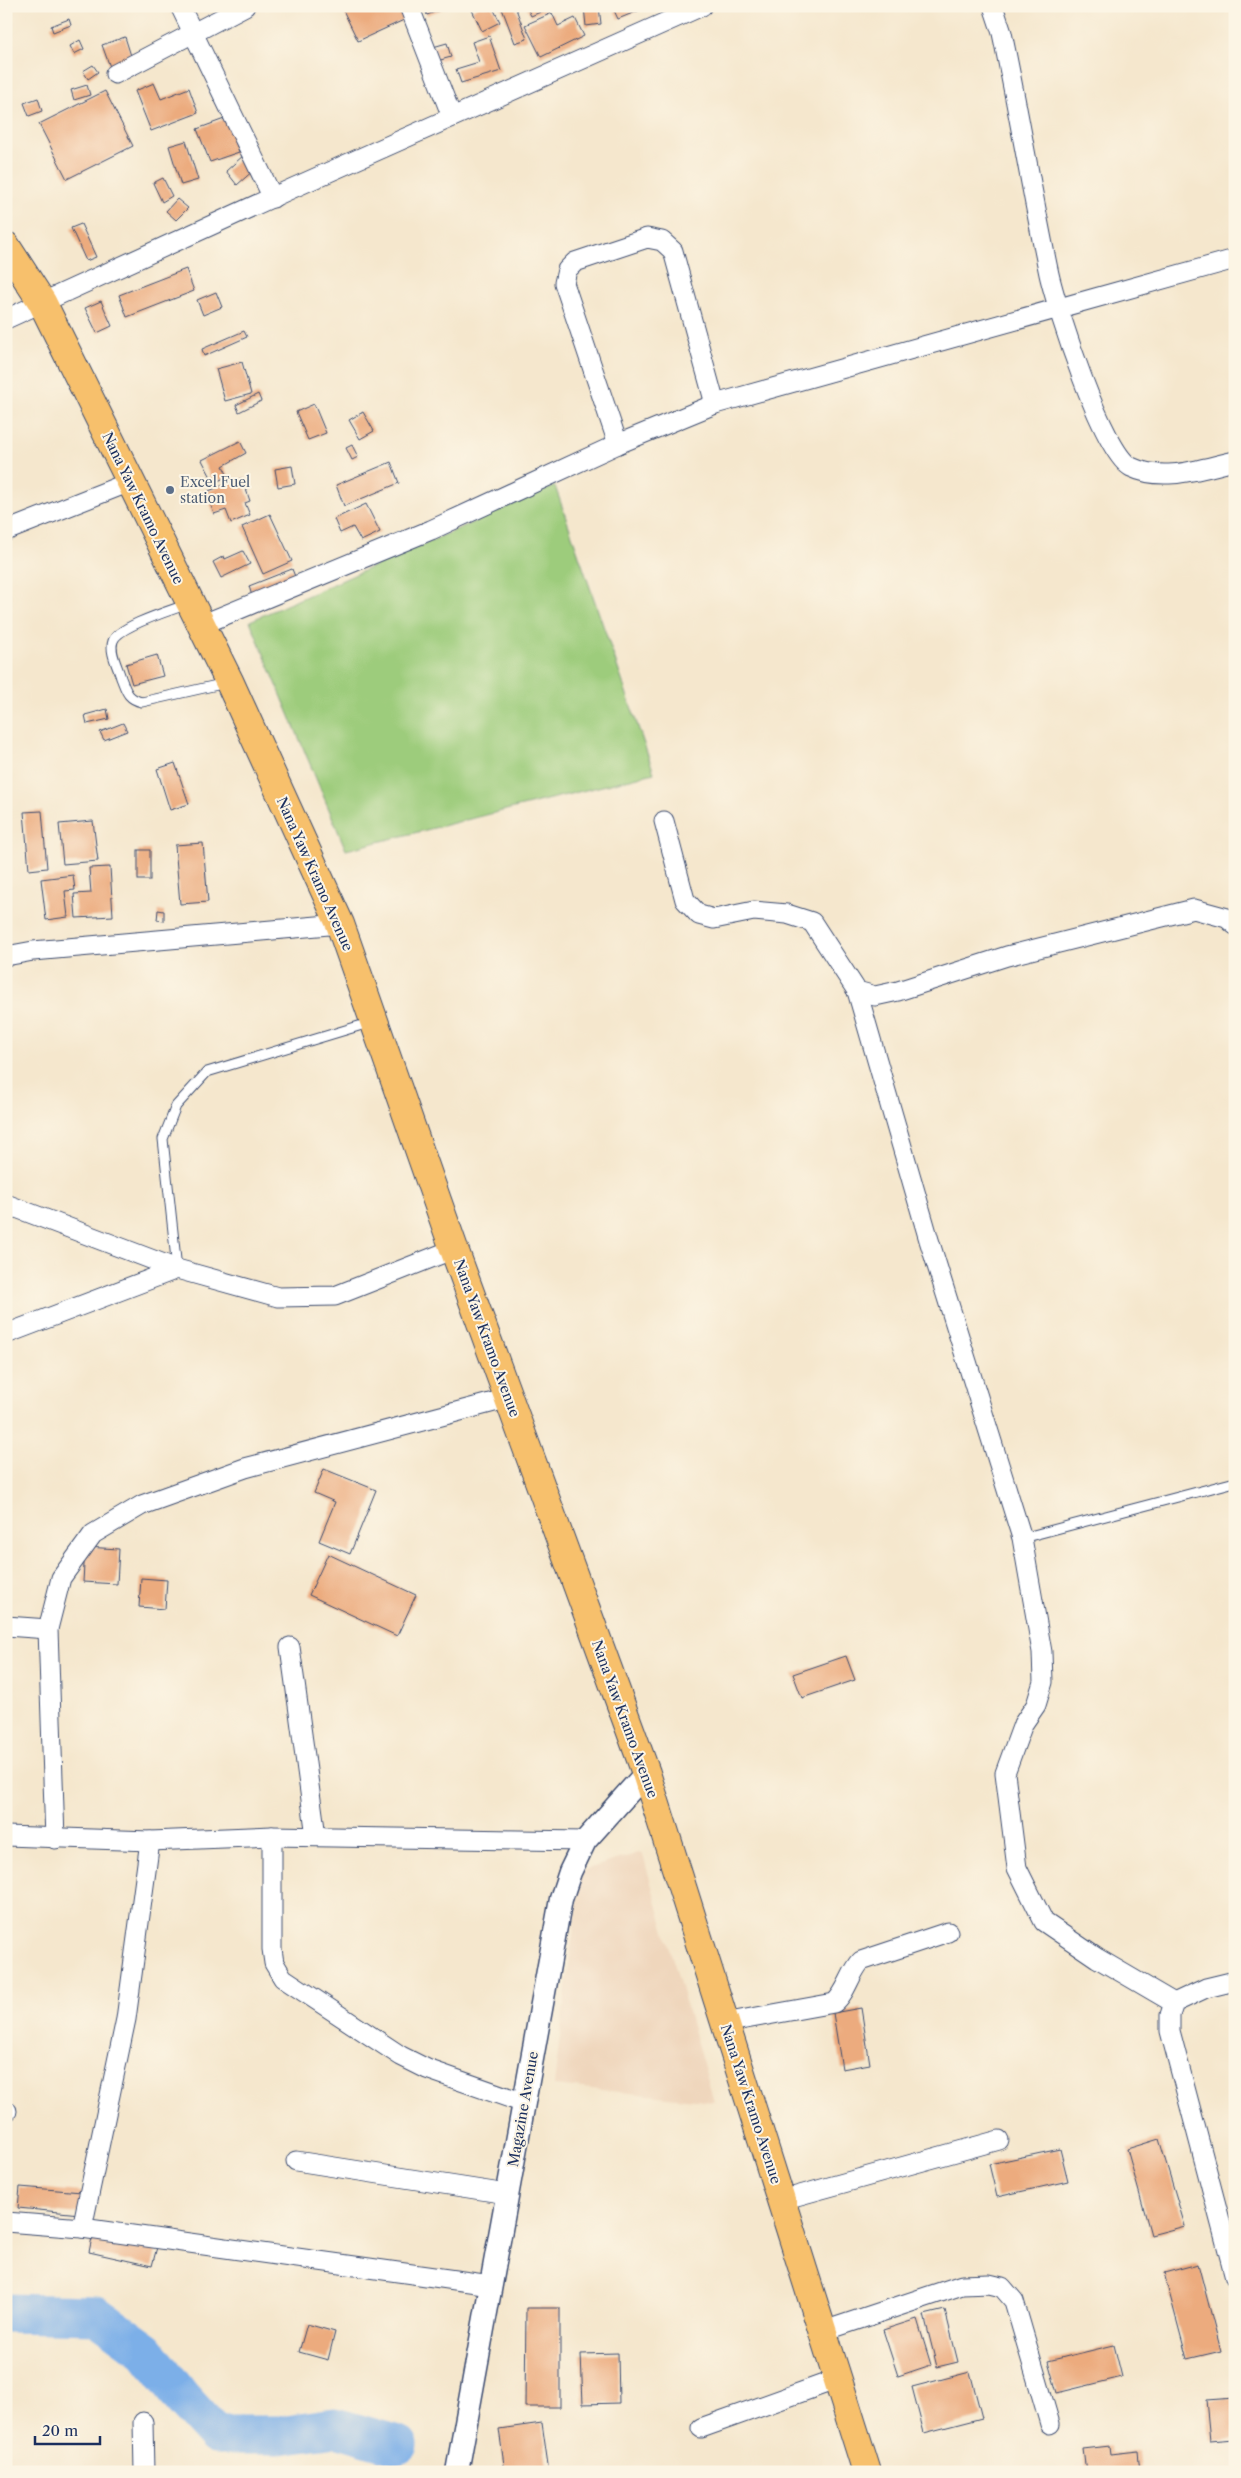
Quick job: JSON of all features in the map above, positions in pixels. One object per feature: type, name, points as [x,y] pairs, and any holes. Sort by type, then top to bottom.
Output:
[{"type":"main road","name":"Nana Yaw Kramo Avenue","points":[[6,246],[42,302],[230,683],[340,924],[454,1249],[646,1773],[724,2023],[824,2331],[867,2472]]},
{"type":"street","points":[[180,6],[272,198]]},
{"type":"street","points":[[115,74],[245,6]]},
{"type":"street","points":[[409,6],[452,117]]},
{"type":"street","points":[[993,6],[1002,33],[1049,276],[1100,422],[1113,446],[1130,467],[1166,475],[1235,461]]},
{"type":"street","points":[[6,319],[696,7]]},
{"type":"street","points":[[618,444],[564,284],[567,270],[575,262],[647,238],[662,241],[673,251],[716,404]]},
{"type":"street","points":[[195,614],[431,530],[618,444],[716,404],[1235,259]]},
{"type":"street","points":[[6,531],[130,482]]},
{"type":"street","points":[[664,821],[685,900],[699,915],[714,919],[754,911],[788,914],[812,922],[857,991],[930,1240],[1022,1538],[1042,1652],[1043,1682],[1036,1705],[1023,1724],[1005,1774],[1017,1868],[1044,1922],[1097,1958],[1174,2002]]},
{"type":"street","points":[[857,991],[875,996],[898,992],[1008,956],[1194,909],[1226,918],[1235,925]]},
{"type":"street","points":[[6,956],[33,951],[340,924]]},
{"type":"street","points":[[6,1204],[177,1269],[278,1297],[335,1296],[454,1249]]},
{"type":"street","points":[[6,1334],[177,1269]]},
{"type":"street","points":[[55,1839],[48,1629],[61,1578],[92,1534],[142,1505],[245,1468],[509,1398]]},
{"type":"street","points":[[6,1626],[48,1629]]},
{"type":"street","points":[[290,1646],[316,1836]]},
{"type":"street","name":"Magazine Avenue","points":[[457,2472],[561,1899],[570,1872],[585,1841],[646,1773]]},
{"type":"street","points":[[6,1836],[150,1841],[272,1836],[585,1841]]},
{"type":"street","points":[[272,1836],[272,1949],[274,1963],[283,1978],[401,2056],[436,2072],[524,2103]]},
{"type":"street","points":[[82,2228],[126,2020],[150,1841]]},
{"type":"street","points":[[724,2023],[834,2003],[841,1998],[854,1968],[861,1961],[948,1932]]},
{"type":"street","points":[[1235,1981],[1206,1988],[1174,2002],[1170,2015],[1170,2031],[1235,2276]]},
{"type":"street","points":[[782,2200],[999,2140]]},
{"type":"street","points":[[296,2161],[508,2194]]},
{"type":"street","points":[[6,2222],[82,2228],[491,2285]]},
{"type":"street","points":[[824,2331],[962,2285],[989,2284],[1002,2287],[1014,2301],[1050,2424]]},
{"type":"street","points":[[701,2428],[838,2379]]},
{"type":"street","points":[[143,2422],[144,2472]]},
{"type":"lane","points":[[195,614],[122,630],[113,640],[112,651],[128,695],[134,700],[142,702],[230,683]]},
{"type":"lane","points":[[177,1269],[163,1139],[176,1106],[207,1072],[373,1021]]},
{"type":"lane","points":[[1022,1538],[1235,1482]]},
{"type":"shaded area","points":[[642,1852],[714,2102],[554,2085],[581,1871]]},
{"type":"green space","points":[[555,486],[654,773],[346,850],[250,621]]},
{"type":"building","points":[[341,6],[399,6],[406,19],[358,41]]},
{"type":"building","points":[[424,6],[450,6],[427,15]]},
{"type":"building","points":[[479,6],[492,6],[500,22],[482,31],[472,10]]},
{"type":"building","points":[[501,6],[515,6],[527,39],[515,43]]},
{"type":"building","points":[[526,6],[543,6],[545,10],[531,16]]},
{"type":"building","points":[[599,6],[601,24],[586,26],[584,7]]},
{"type":"building","points":[[612,6],[650,6],[618,19]]},
{"type":"building","points":[[552,13],[558,26],[575,18],[584,36],[541,57],[525,25]]},
{"type":"building","points":[[69,19],[71,25],[53,32],[51,26]]},
{"type":"building","points":[[489,36],[501,71],[461,83],[456,69],[479,62],[472,42]]},
{"type":"building","points":[[125,37],[132,59],[110,67],[102,45]]},
{"type":"building","points":[[80,40],[84,49],[74,54],[70,46]]},
{"type":"building","points":[[447,43],[451,57],[437,61],[433,47]]},
{"type":"building","points":[[93,65],[98,72],[88,79],[83,71]]},
{"type":"building","points":[[154,83],[161,99],[189,88],[198,113],[151,131],[135,91]]},
{"type":"building","points":[[87,85],[90,95],[74,100],[71,90]]},
{"type":"building","points":[[105,91],[133,146],[67,179],[39,124]]},
{"type":"building","points":[[38,98],[42,111],[29,116],[24,103]]},
{"type":"building","points":[[227,118],[239,152],[210,162],[197,129]]},
{"type":"building","points":[[186,141],[198,180],[181,185],[169,146]]},
{"type":"building","points":[[244,155],[255,169],[237,185],[226,171]]},
{"type":"building","points":[[163,178],[172,196],[162,202],[153,183]]},
{"type":"building","points":[[177,199],[188,208],[176,220],[166,211]]},
{"type":"building","points":[[81,224],[96,257],[86,261],[71,228]]},
{"type":"building","points":[[186,269],[194,291],[127,317],[119,295]]},
{"type":"building","points":[[216,292],[222,307],[203,315],[197,300]]},
{"type":"building","points":[[101,301],[112,326],[97,333],[85,308]]},
{"type":"building","points":[[244,331],[247,337],[204,356],[202,349]]},
{"type":"building","points":[[242,362],[251,394],[225,401],[216,369]]},
{"type":"building","points":[[258,394],[261,401],[239,412],[236,405]]},
{"type":"building","points":[[314,404],[326,433],[308,440],[296,412]]},
{"type":"building","points":[[363,412],[374,431],[360,439],[349,420]]},
{"type":"building","points":[[240,441],[246,453],[223,466],[228,476],[214,483],[202,460]]},
{"type":"building","points":[[352,445],[358,457],[352,460],[346,448]]},
{"type":"building","points":[[391,462],[399,483],[344,506],[336,485]]},
{"type":"building","points":[[292,466],[295,484],[278,487],[275,469]]},
{"type":"building","points":[[242,478],[250,501],[245,503],[250,515],[231,523],[226,510],[214,514],[206,492]]},
{"type":"building","points":[[366,504],[380,532],[361,541],[353,527],[340,533],[334,519]]},
{"type":"building","points":[[270,514],[292,561],[263,574],[242,527]]},
{"type":"building","points":[[243,551],[250,564],[221,578],[213,562],[224,556],[225,559]]},
{"type":"building","points":[[292,569],[296,579],[252,596],[249,586]]},
{"type":"building","points":[[157,655],[163,676],[132,684],[126,664]]},
{"type":"building","points":[[107,709],[109,719],[87,724],[85,715]]},
{"type":"building","points":[[123,723],[127,731],[104,740],[100,732]]},
{"type":"building","points":[[175,763],[189,804],[170,810],[157,769]]},
{"type":"building","points":[[42,811],[47,868],[29,870],[24,812]]},
{"type":"building","points":[[93,821],[98,861],[63,864],[59,824]]},
{"type":"building","points":[[203,843],[208,902],[180,904],[175,845]]},
{"type":"building","points":[[138,850],[150,850],[150,880],[138,880]]},
{"type":"building","points":[[110,867],[113,916],[76,918],[74,894],[91,893],[89,868]]},
{"type":"building","points":[[73,875],[75,890],[65,891],[68,917],[46,920],[41,879]]},
{"type":"building","points":[[158,910],[164,911],[164,921],[157,920]]},
{"type":"building","points":[[324,1469],[376,1490],[350,1554],[319,1541],[335,1502],[314,1493]]},
{"type":"building","points":[[85,1547],[119,1549],[117,1584],[83,1582]]},
{"type":"building","points":[[328,1554],[416,1595],[397,1636],[309,1595]]},
{"type":"building","points":[[141,1578],[167,1580],[165,1609],[139,1607]]},
{"type":"building","points":[[846,1656],[855,1680],[802,1698],[793,1674]]},
{"type":"building","points":[[861,2008],[870,2064],[842,2069],[833,2013]]},
{"type":"building","points":[[1159,2139],[1185,2226],[1151,2235],[1127,2149]]},
{"type":"building","points":[[1060,2149],[1068,2181],[997,2197],[989,2164]]},
{"type":"building","points":[[20,2187],[82,2192],[80,2214],[18,2208]]},
{"type":"building","points":[[93,2233],[157,2247],[152,2266],[89,2252]]},
{"type":"building","points":[[1198,2264],[1221,2351],[1187,2359],[1164,2273]]},
{"type":"building","points":[[526,2308],[560,2308],[560,2407],[525,2407]]},
{"type":"building","points":[[945,2310],[958,2362],[937,2367],[924,2315]]},
{"type":"building","points":[[917,2319],[931,2365],[898,2376],[883,2330]]},
{"type":"building","points":[[307,2324],[335,2332],[328,2360],[299,2352]]},
{"type":"building","points":[[1114,2345],[1122,2377],[1057,2393],[1048,2361]]},
{"type":"building","points":[[618,2353],[619,2403],[583,2404],[581,2354]]},
{"type":"building","points":[[970,2372],[982,2418],[924,2433],[912,2387]]},
{"type":"building","points":[[1235,2398],[1235,2439],[1210,2441],[1206,2400]]},
{"type":"building","points":[[542,2423],[549,2472],[505,2472],[499,2429]]},
{"type":"building","points":[[1110,2446],[1111,2454],[1138,2451],[1140,2472],[1086,2472],[1083,2449]]},
{"type":"waterway","points":[[6,2313],[96,2315],[146,2351],[182,2398],[216,2435],[280,2435],[335,2427],[398,2445]]},
{"type":"place","name":"Excel Fuel station","points":[[170,490]]}]
